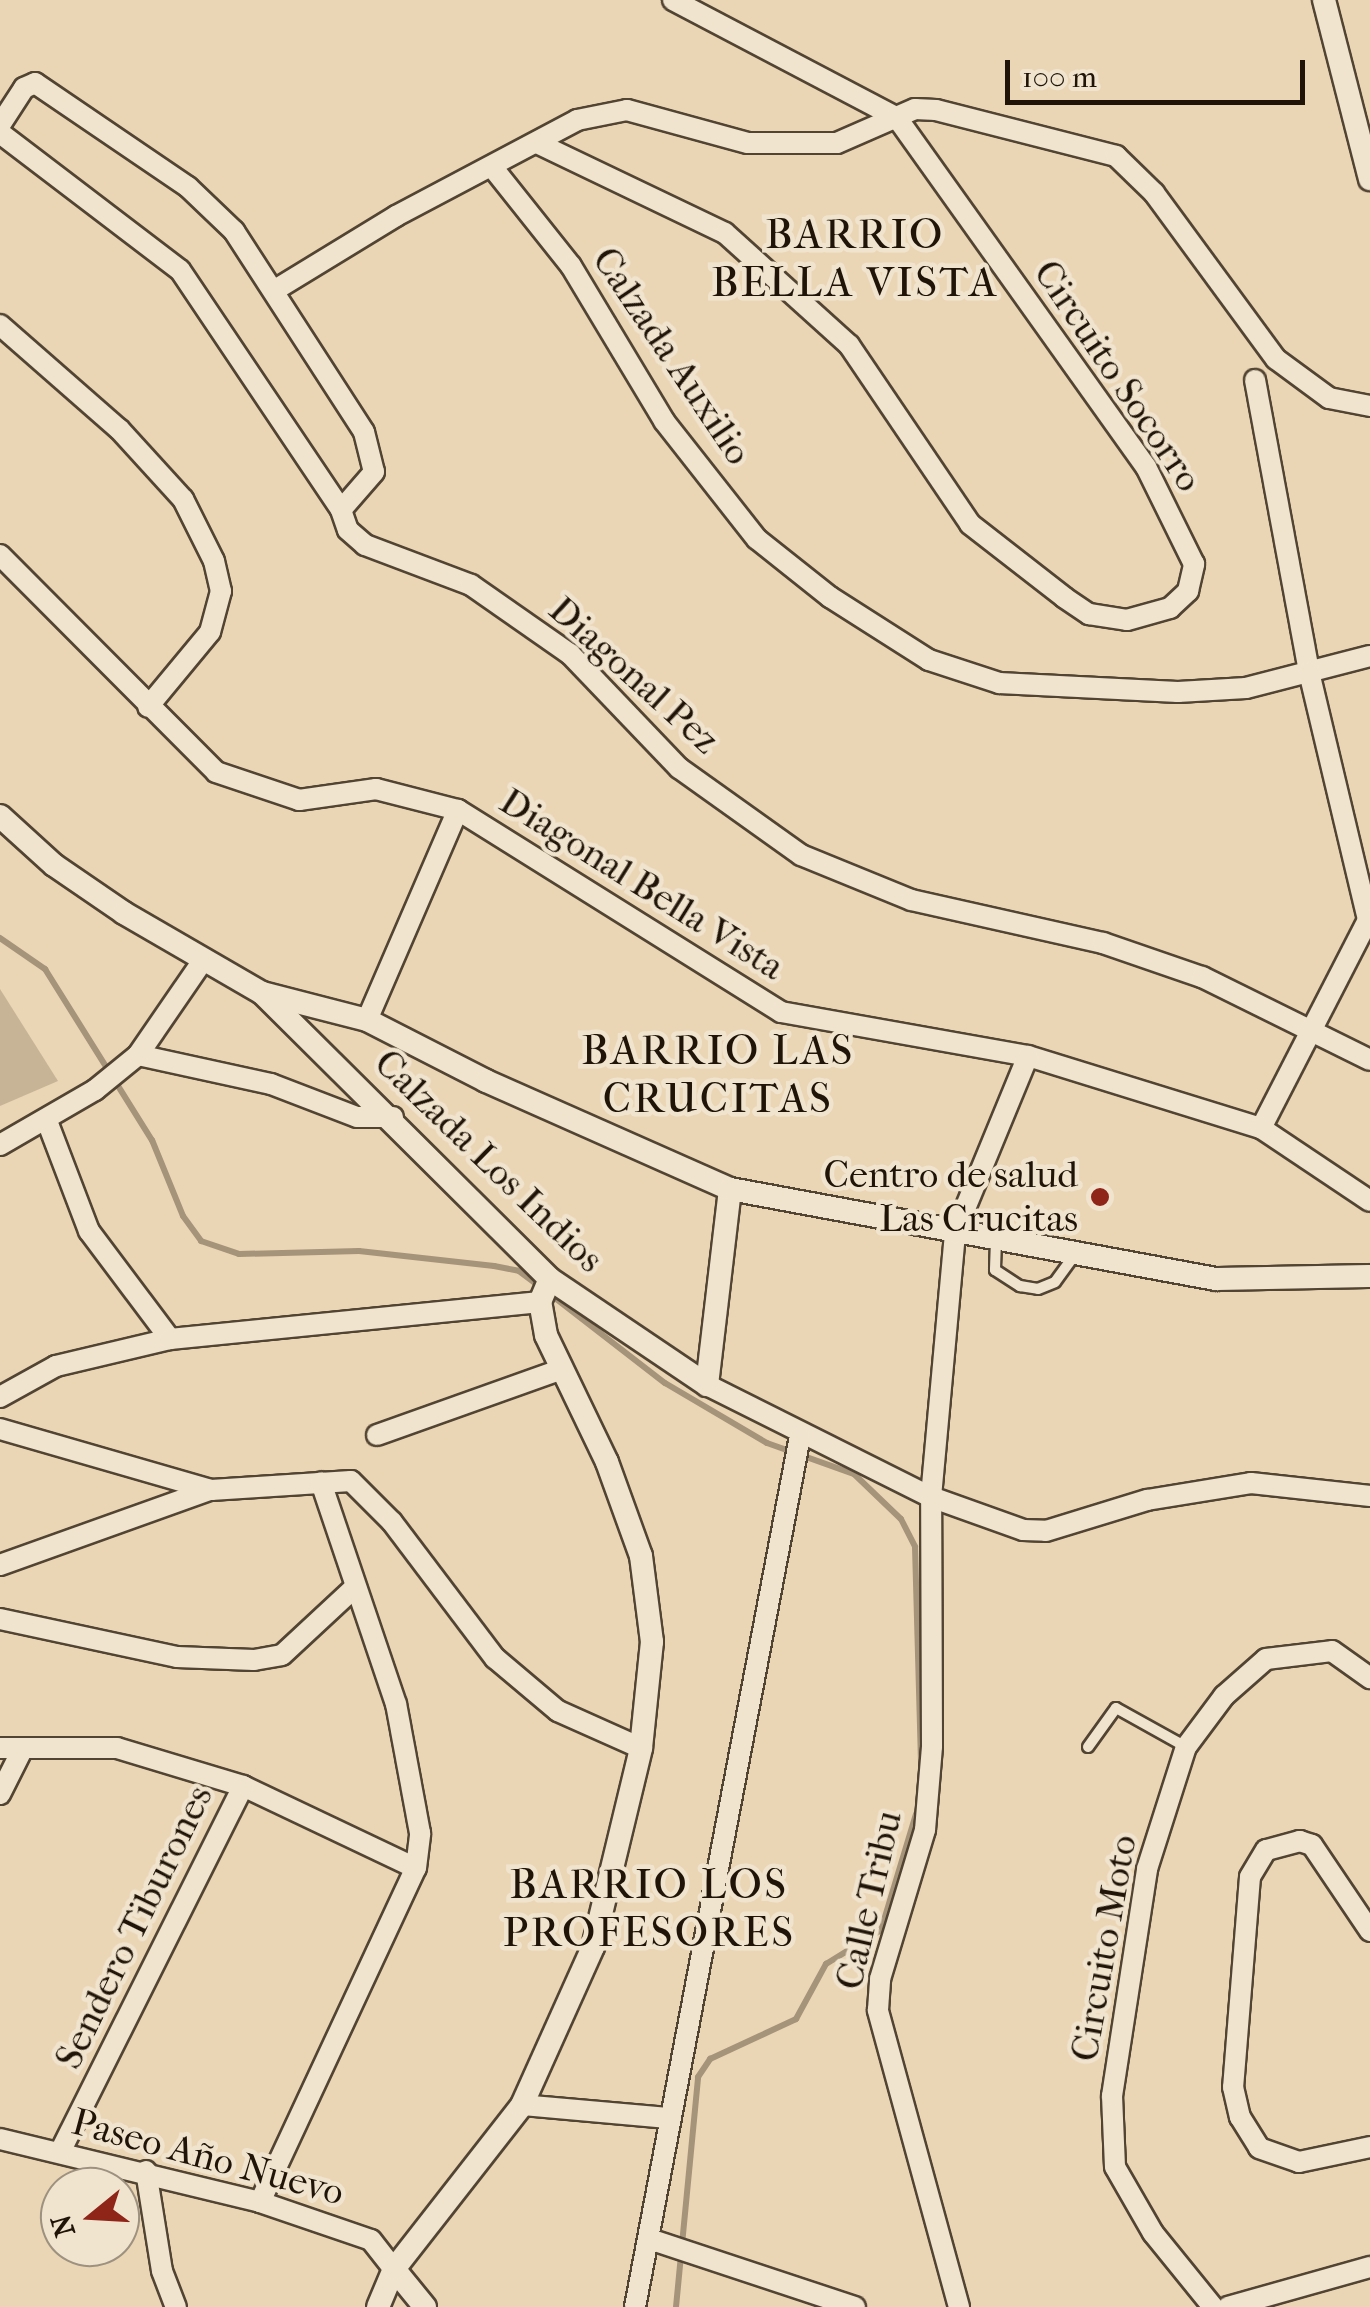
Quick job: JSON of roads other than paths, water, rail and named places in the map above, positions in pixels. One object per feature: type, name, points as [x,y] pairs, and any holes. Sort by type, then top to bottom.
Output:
[{"type":"street","points":[[674,0],[896,116]]},
{"type":"street","points":[[1324,0],[1370,179]]},
{"type":"street","points":[[0,124],[24,88],[35,83],[188,186],[234,231],[364,432],[374,464],[341,510]]},
{"type":"street","points":[[275,290],[396,216],[493,168],[577,120],[614,110],[708,136],[775,144],[854,139],[896,116],[936,110],[1116,156],[1154,193],[1276,359],[1329,398],[1370,406]]},
{"type":"street","name":"Circuito Socorro","points":[[537,143],[686,212],[738,245],[849,346],[970,524],[1065,598],[1089,614],[1127,620],[1170,608],[1188,591],[1194,564],[1146,467],[896,116]]},
{"type":"street","name":"Diagonal Pez","points":[[0,134],[180,270],[341,510],[348,530],[365,545],[471,585],[570,654],[680,768],[800,856],[911,900],[1103,943],[1202,977],[1370,1060]]},
{"type":"street","name":"Calzada Auxilio","points":[[493,168],[570,266],[664,421],[757,539],[830,597],[929,660],[998,683],[1161,692],[1246,688],[1370,656]]},
{"type":"street","points":[[0,325],[119,428],[183,499],[214,561],[221,591],[210,632],[148,707]]},
{"type":"street","points":[[1255,380],[1309,672],[1369,919],[1307,1029],[1261,1128]]},
{"type":"street","name":"Diagonal Bella Vista","points":[[0,555],[216,772],[264,792],[299,800],[376,789],[458,810],[781,1012],[1028,1056],[1261,1128],[1370,1201]]},
{"type":"street","points":[[367,1020],[458,810]]},
{"type":"street","name":"Calzada Los Indios","points":[[0,816],[54,865],[202,962],[262,993],[393,1117],[550,1279],[707,1385],[799,1441],[931,1498],[1046,1532],[1147,1500],[1251,1483],[1370,1496]]},
{"type":"street","points":[[0,1145],[95,1090],[138,1054],[202,962]]},
{"type":"street","points":[[262,993],[367,1020],[521,1098],[730,1190],[1216,1279],[1370,1276]]},
{"type":"street","points":[[138,1054],[271,1084],[357,1118],[393,1117]]},
{"type":"street","name":"Calle Tribu","points":[[959,2307],[878,2010],[889,1943],[925,1830],[932,1746],[931,1498],[955,1233],[1028,1056]]},
{"type":"street","points":[[47,1121],[90,1231],[170,1339]]},
{"type":"street","points":[[707,1385],[730,1190]]},
{"type":"street","points":[[378,2307],[394,2269],[522,2105],[593,1946],[642,1748],[652,1642],[641,1556],[607,1462],[546,1336],[540,1302],[550,1279]]},
{"type":"street","points":[[0,1397],[56,1366],[170,1339],[540,1302]]},
{"type":"street","points":[[377,1436],[562,1369]]},
{"type":"street","points":[[0,1429],[211,1490]]},
{"type":"street","points":[[635,2307],[799,1441]]},
{"type":"street","points":[[0,1565],[211,1490],[350,1481],[392,1522],[494,1658],[558,1712],[642,1748]]},
{"type":"street","points":[[260,2202],[416,1868],[418,1809],[396,1704],[353,1589],[320,1482]]},
{"type":"street","points":[[0,1619],[177,1657],[254,1660],[282,1655],[353,1589]]},
{"type":"street","name":"Circuito Moto","points":[[1213,2307],[1153,2233],[1115,2167],[1112,2096],[1148,1869],[1186,1747],[1224,1696],[1266,1659],[1332,1651],[1370,1678]]},
{"type":"street","points":[[0,1748],[117,1748],[243,1786],[416,1868]]},
{"type":"street","points":[[0,1794],[23,1748]]},
{"type":"street","name":"Sendero Tiburones","points":[[60,2152],[243,1786]]},
{"type":"street","points":[[1370,1931],[1312,1844],[1300,1841],[1266,1850],[1250,1877],[1233,2088],[1240,2117],[1259,2148],[1299,2162],[1370,2147]]},
{"type":"street","points":[[522,2105],[669,2118]]},
{"type":"street","name":"Paseo Año Nuevo","points":[[0,2139],[146,2171],[260,2202],[371,2240],[425,2307]]},
{"type":"street","points":[[146,2171],[162,2271],[176,2307]]},
{"type":"street","points":[[650,2240],[855,2307]]},
{"type":"street","points":[[1228,2307],[1370,2267]]},
{"type":"lane","points":[[1255,380],[1276,359]]},
{"type":"lane","points":[[996,1240],[994,1260],[1002,1279],[1038,1290],[1055,1282],[1074,1254]]},
{"type":"lane","points":[[1088,1747],[1116,1708],[1186,1747]]},
{"type":"waterway","points":[[0,938],[45,969],[152,1140],[183,1216],[201,1241],[239,1254],[359,1251],[494,1266],[519,1271],[540,1287]]},
{"type":"waterway","points":[[551,1295],[665,1383],[767,1443],[854,1474],[901,1519],[915,1547],[921,1766]]},
{"type":"waterway","points":[[676,2307],[698,2077],[710,2059],[796,2019],[826,1964],[881,1930],[916,1814]]},
{"type":"place","name":"Centro de salud Las Crucitas","points":[[1100,1197]]},
{"type":"district","name":"BARRIO BELLA VISTA","points":[[855,259]]},
{"type":"district","name":"BARRIO LAS CRUCITAS","points":[[718,1075]]},
{"type":"district","name":"BARRIO LOS PROFESORES","points":[[649,1909]]}]
